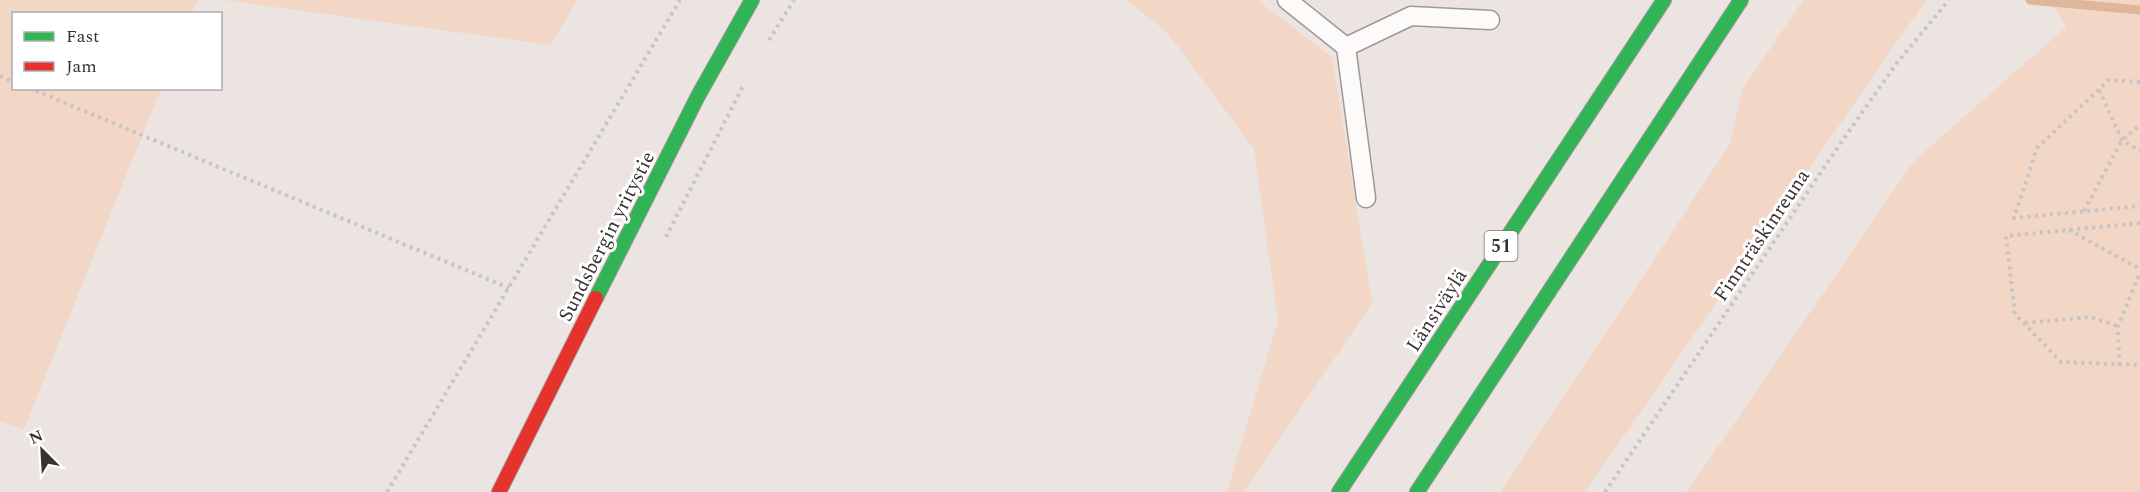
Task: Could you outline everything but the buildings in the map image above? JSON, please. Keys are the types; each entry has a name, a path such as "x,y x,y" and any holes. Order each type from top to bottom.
{"main road":[{"name":"Sundsbergin yritystie","path":"499,492 698,96 752,0"},
{"name":"Länsiväylä","path":"1339,492 1664,0"},
{"path":"1417,492 1741,0"}],"lane":[{"path":"1287,0 1346,47 1366,198"},
{"path":"1346,47 1411,16 1490,20"}],"path":[{"path":"387,492 680,0"},
{"name":"Finnträskinreuna","path":"1605,492 1896,64 1949,0"},
{"path":"2140,82 2109,80 2037,148 2014,218 2140,206"},
{"path":"34,90 509,288"},
{"path":"2099,90 2122,140 2140,151"},
{"path":"2083,212 2122,140 2140,125"},
{"path":"2140,223 2006,237 2015,314 2061,362 2140,365"},
{"path":"2068,230 2140,271 2118,326 2119,365"},
{"path":"2024,323 2090,317 2118,326"}],"shaded area":[{"path":"0,0 197,0 192,12 12,12 12,90 161,90 24,429 0,422"},
{"path":"223,0 577,0 551,45"},
{"path":"1126,0 1257,0 1332,57 1372,303 1244,492 1227,492 1278,320 1254,149 1167,32"},
{"path":"1803,0 1926,0 1585,492 1501,492 1730,144 1742,90"},
{"path":"2049,0 2140,0 2140,492 1687,492 1914,161 2066,27"}],"waterway":[{"path":"2030,0 2140,10"}],"traffic: fast":[{"path":"596,298 698,96 752,0"},
{"path":"1339,492 1664,0"},
{"path":"1417,492 1741,0"}],"traffic: jam":[{"path":"499,492 596,298"}]}
